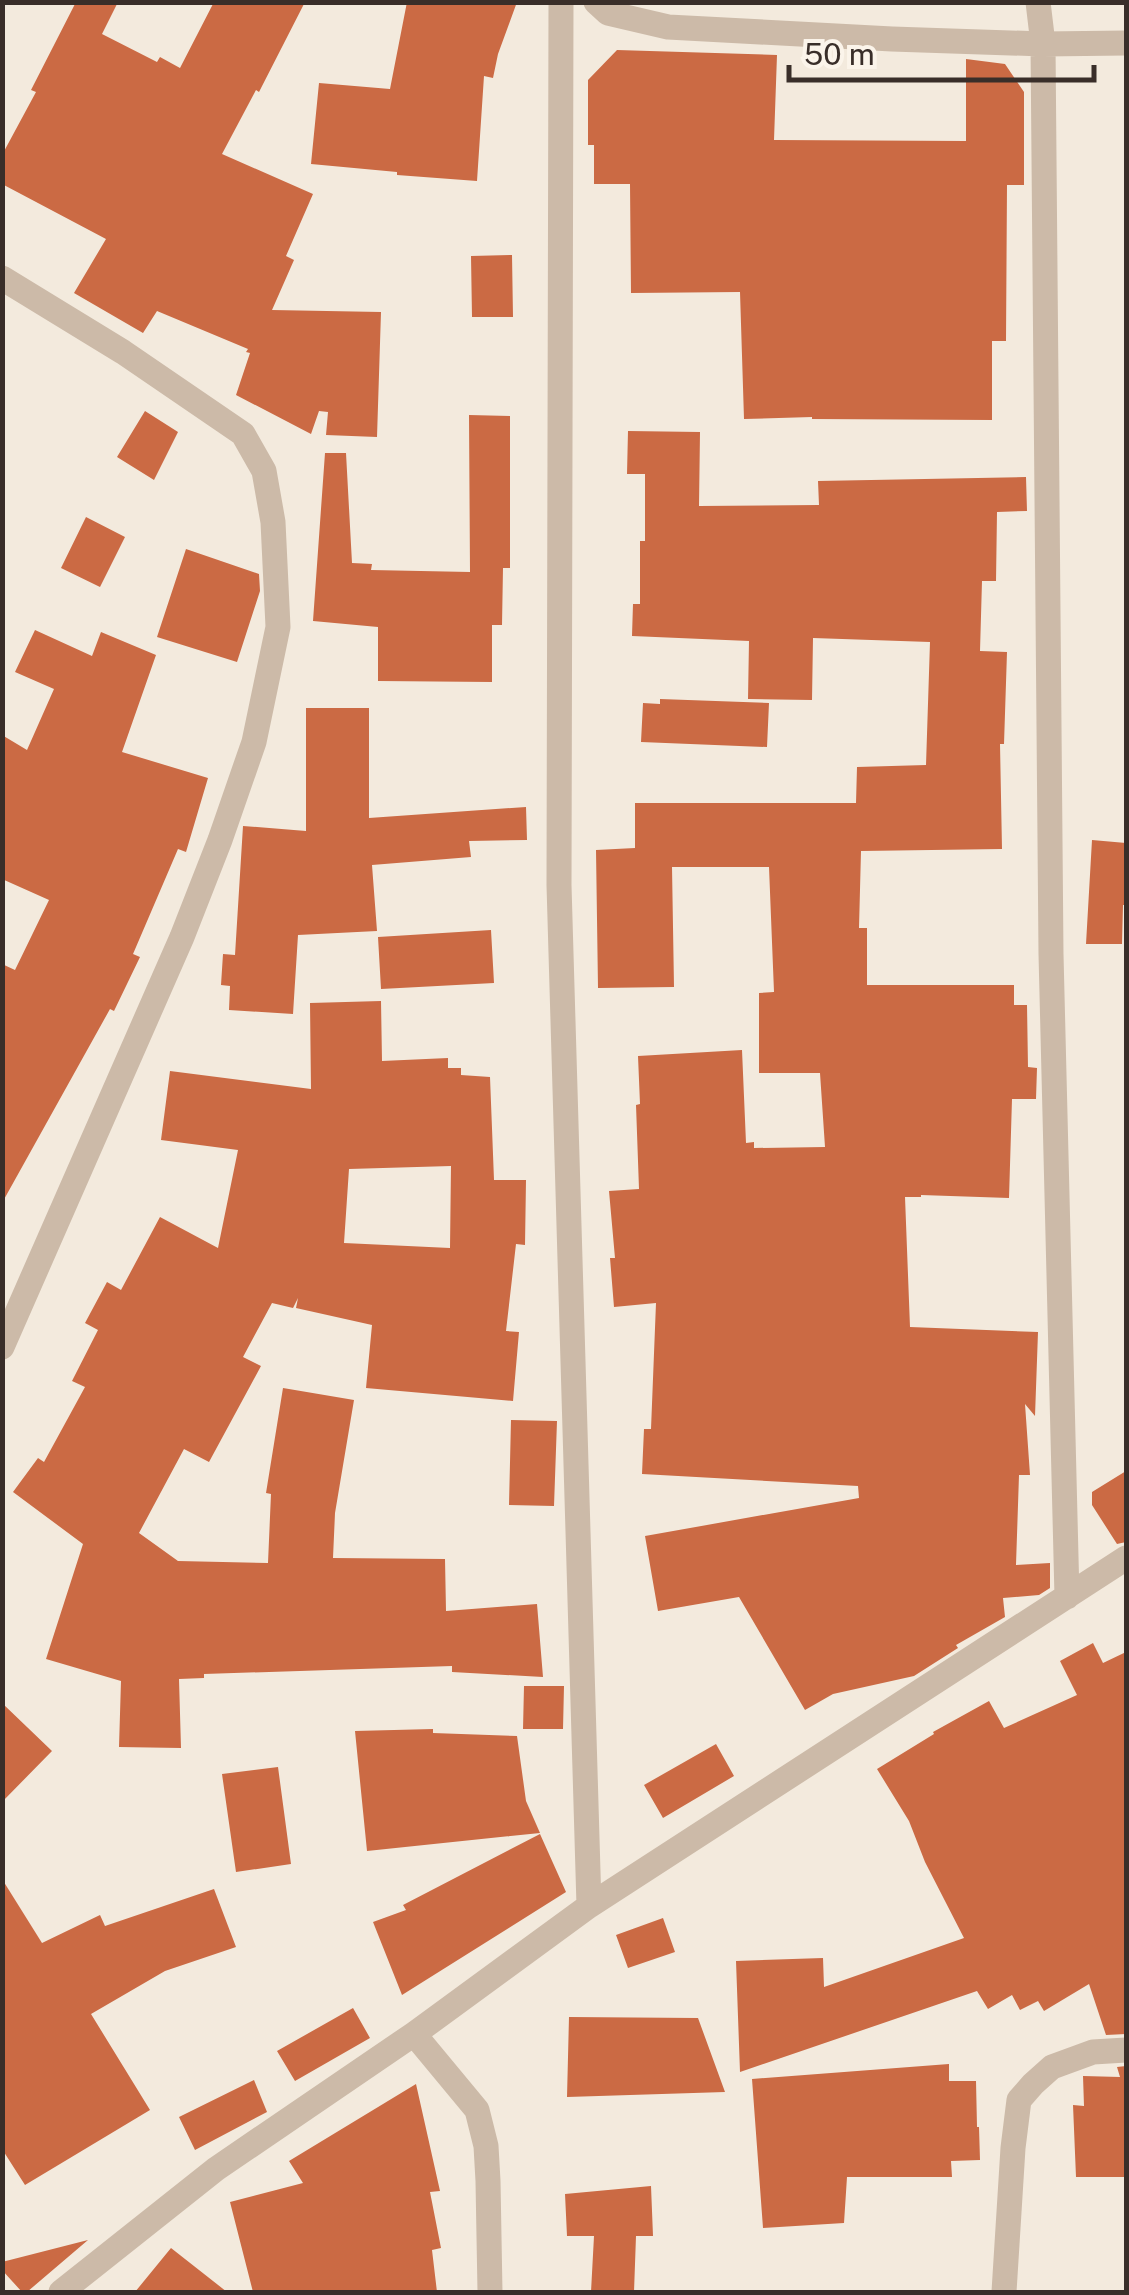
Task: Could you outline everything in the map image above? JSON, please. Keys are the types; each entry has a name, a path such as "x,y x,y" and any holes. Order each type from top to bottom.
{"street":[{"path":"561,2 559,885 589,1906"},
{"path":"596,2 608,12 668,27 853,38 1126,43"},
{"path":"1038,2 1043,44 1051,954 1067,1597"},
{"path":"2,278 123,352 243,434 264,471 273,522 278,627 254,742 195,904 2,1347"},
{"path":"61,2292 216,2169 414,2034 589,1906 1126,1558"},
{"path":"414,2034 476,2110 486,2146 490,2292"},
{"path":"1004,2292 1019,2100 1052,2067 1073,2057 1126,2050"}],"building":[{"path":"76,2 118,2 102,34 157,62 160,57 180,68 214,2 305,2 222,154 313,194 286,256 294,260 272,310 381,312 377,437 326,435 328,412 319,411 311,434 236,395 248,349 157,311 143,333 74,293 106,239 2,184 2,155 36,92 31,90"},
{"path":"407,2 517,2 493,78 484,76 477,181 311,164 319,83 390,89"},
{"path":"617,50 777,55 774,140 966,141 966,59 1005,64 1024,92 1024,185 1007,185 1006,341 992,341 992,420 744,419 740,292 631,293 630,184 594,184 594,145 588,145 588,80"},
{"path":"512,255 513,317 472,317 471,256"},
{"path":"145,411 178,432 154,480 117,457"},
{"path":"469,415 510,416 510,568 503,568 502,625 492,625 492,682 378,681 378,627 313,621 325,453 346,453 352,563 372,564 371,570 470,572"},
{"path":"628,431 700,432 699,506 819,505 818,481 1026,477 1027,511 997,512 996,581 982,581 980,651 1007,652 1004,744 1000,744 1002,849 861,851 859,928 867,928 867,985 1014,985 1014,1005 1027,1005 1028,1067 1037,1068 1036,1099 1012,1099 1009,1198 905,1197 910,1327 1038,1332 1035,1416 1025,1404 1030,1475 1019,1475 1016,1565 1050,1563 1050,1588 1039,1595 1003,1598 1005,1617 956,1645 958,1648 914,1676 833,1694 805,1710 739,1597 658,1611 645,1536 859,1498 858,1486 642,1474 644,1429 651,1429 656,1303 614,1307 610,1258 615,1258 609,1191 639,1189 638,1056 742,1050 746,1143 754,1142 754,1148 825,1147 820,1073 759,1073 759,993 774,992 769,867 672,867 674,987 598,988 596,850 635,848 635,803 856,803 857,767 926,765 930,642 813,638 812,700 748,699 749,641 632,636 633,604 640,604 645,474 627,474"},
{"path":"86,517 125,537 100,587 61,568"},
{"path":"186,549 259,574 260,591 237,662 157,637"},
{"path":"35,630 92,656 101,632 156,655 122,752 208,778 186,852 178,849 133,954 140,957 114,1011 110,1009 2,1203 2,964 15,970 49,900 2,879 2,735 27,750 54,689 15,672"},
{"path":"660,699 769,703 767,747 641,742 643,703 660,704"},
{"path":"306,708 369,708 369,818 526,807 527,840 469,841 471,857 372,865 377,931 298,935 293,1014 229,1010 230,986 221,985 223,954 235,955 243,826 306,831"},
{"path":"1092,840 1126,843 1122,944 1086,944"},
{"path":"491,930 494,983 381,989 378,937"},
{"path":"381,1001 382,1061 448,1058 448,1068 461,1068 461,1075 490,1077 494,1180 526,1180 525,1245 516,1244 506,1331 519,1332 513,1401 366,1388 372,1325 296,1308 298,1298 293,1308 272,1303 243,1357 261,1366 209,1462 184,1449 139,1533 178,1561 268,1563 271,1494 266,1493 283,1388 354,1400 335,1513 333,1558 445,1559 446,1611 537,1604 543,1677 452,1672 452,1666 204,1674 204,1678 179,1679 181,1748 119,1747 121,1681 46,1659 83,1544 13,1492 38,1458 44,1462 85,1387 72,1381 98,1330 85,1323 107,1282 121,1290 160,1217 218,1248 238,1150 161,1140 170,1071 311,1089 310,1003","holes":["451,1166 450,1248 344,1243 349,1169"]},
{"path":"511,1420 557,1421 554,1506 509,1505"},
{"path":"1126,1471 1126,1542 1117,1544 1092,1505 1092,1492"},
{"path":"1093,1643 1103,1663 1126,1652 1126,2034 1106,2035 1089,1984 1044,2011 1038,2001 1020,2010 1012,1995 988,2009 977,1991 740,2072 736,1961 823,1958 824,1987 964,1938 909,1821 877,1769 989,1701 1004,1728 1077,1695 1060,1661"},
{"path":"524,1686 564,1686 563,1729 523,1729"},
{"path":"2,1703 52,1751 2,1802"},
{"path":"433,1729 433,1733 517,1736 526,1801 540,1833 367,1851 355,1731"},
{"path":"716,1744 734,1776 663,1818 644,1785"},
{"path":"278,1767 291,1864 236,1872 222,1774"},
{"path":"540,1834 566,1892 402,1995 373,1922 406,1910 403,1905"},
{"path":"2,1879 42,1943 100,1915 105,1926 214,1889 236,1947 165,1971 91,2014 150,2110 25,2185 2,2149"},
{"path":"663,1918 675,1952 628,1968 616,1935"},
{"path":"353,2008 370,2038 295,2081 277,2051"},
{"path":"569,2017 698,2018 725,2092 567,2097"},
{"path":"949,2064 949,2081 976,2081 980,2160 951,2161 952,2177 847,2177 844,2223 763,2228 752,2079"},
{"path":"1126,2066 1126,2177 1076,2177 1073,2105 1084,2106 1083,2076 1120,2077 1117,2067"},
{"path":"254,2080 267,2112 195,2150 179,2117"},
{"path":"416,2084 440,2191 430,2192 441,2248 432,2250 437,2292 253,2292 230,2202 303,2183 289,2161"},
{"path":"651,2186 653,2236 636,2236 634,2292 591,2292 594,2236 567,2236 565,2194"},
{"path":"88,2240 27,2292 22,2292 2,2270 2,2262"},
{"path":"171,2248 227,2292 135,2292"}]}
